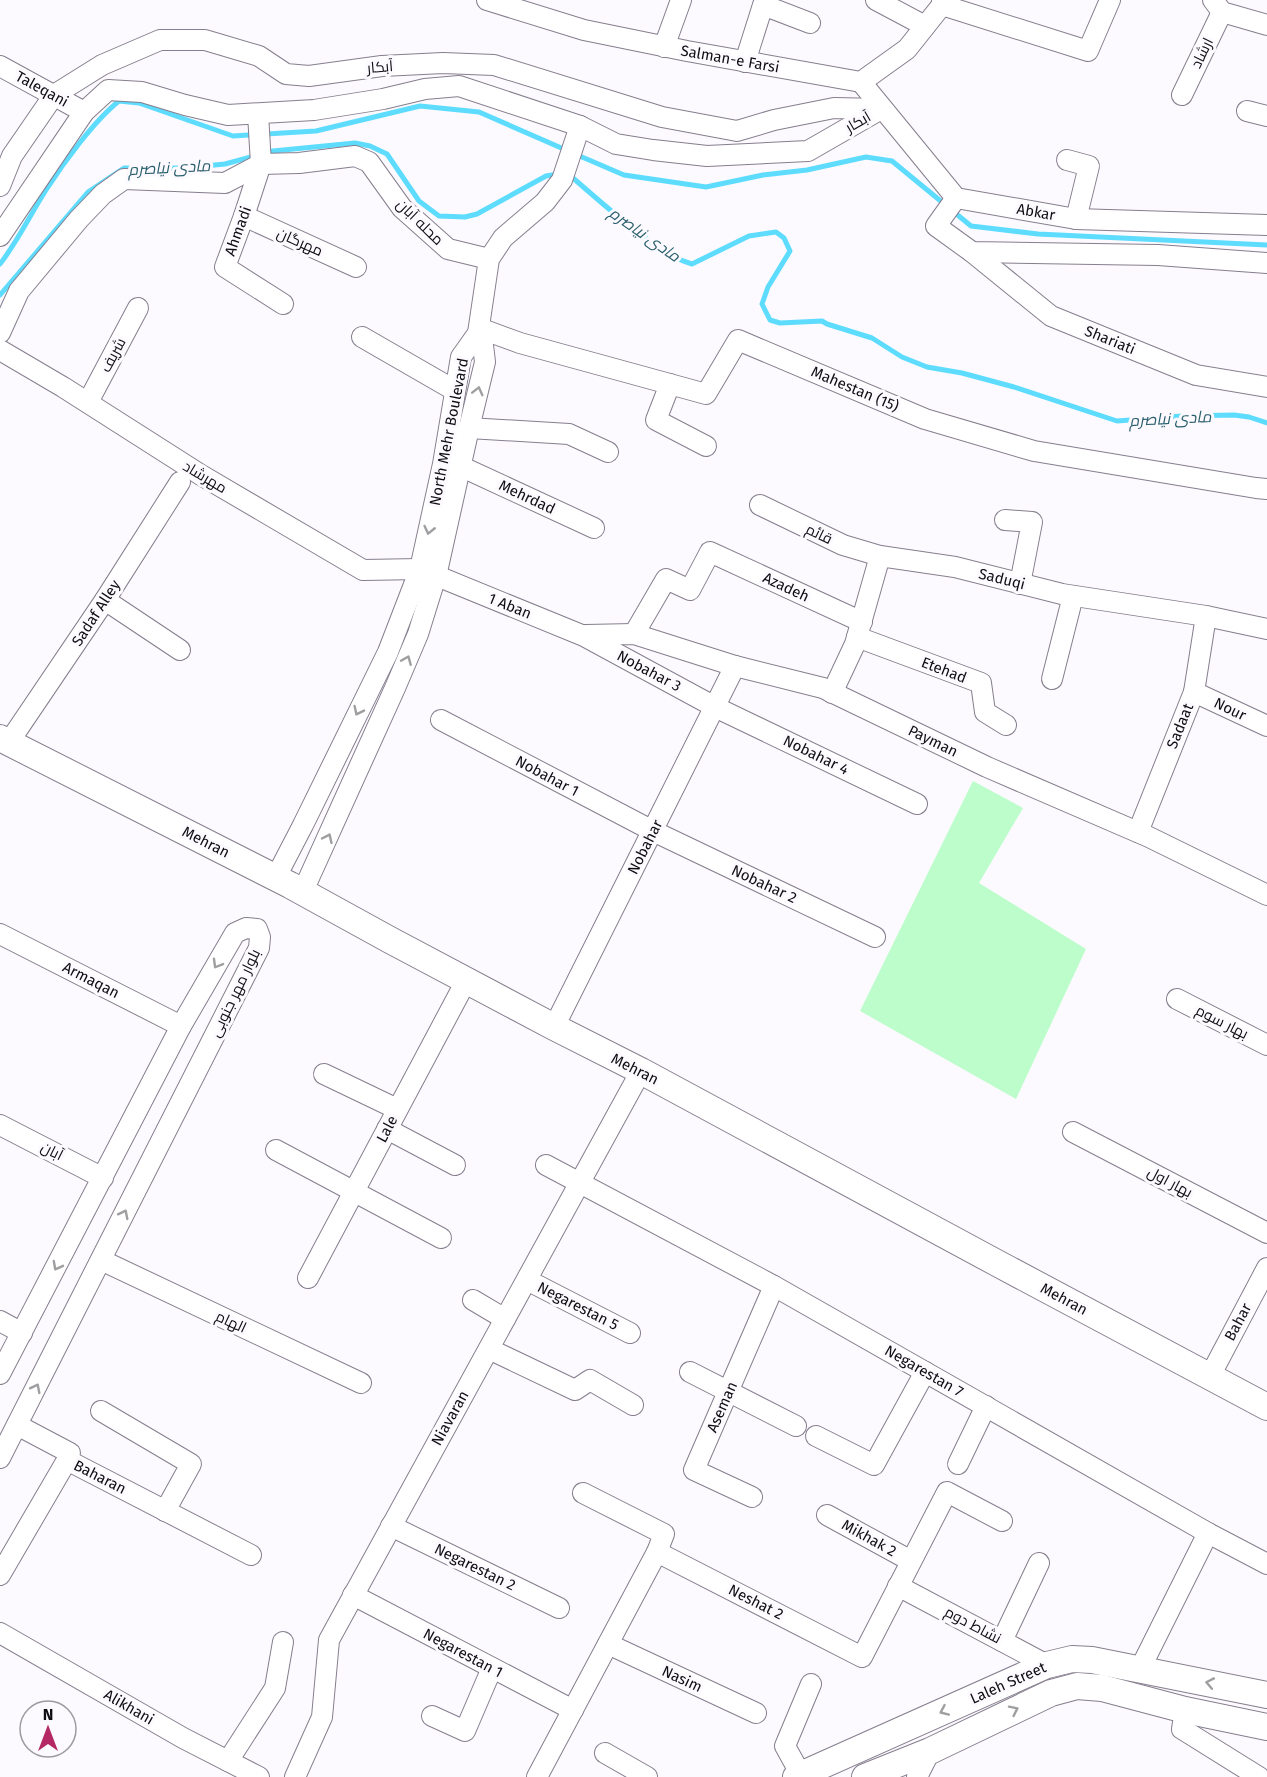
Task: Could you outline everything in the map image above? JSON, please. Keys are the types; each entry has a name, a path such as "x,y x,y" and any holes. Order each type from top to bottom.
{"main road":[{"name":"Mehran","path":"4,740 303,891 466,981 641,1071 1267,1407"},
{"name":"Laleh Street","path":"798,1776 1047,1665 1072,1659 1092,1660 1267,1695"},
{"name":"Laleh Street","path":"865,1777 930,1751 1051,1693 1077,1686 1102,1688 1185,1710 1267,1727"}],"street":[{"path":"664,47 681,0"},
{"path":"876,0 925,26"},
{"path":"1110,0 1088,51 942,2 907,49 861,82 956,198 936,226 972,252 1158,255 1267,263"},
{"name":"Salman-e Farsi","path":"497,2 584,30 664,47 861,82"},
{"path":"745,62 764,5 810,23"},
{"path":"1217,6 1267,25"},
{"name":"ارشاد","path":"1182,95 1217,6"},
{"name":"آبکار","path":"0,186 12,156 54,95 102,65 160,40 205,40 259,56 286,74 309,76 382,66 443,63 494,65 662,117 737,131 774,120 834,108 881,109"},
{"name":"Taleqani","path":"0,66 84,112"},
{"name":"آبکار","path":"0,236 84,112 108,90 142,92 228,115 314,110 383,99 425,89 459,86 580,126 616,144 707,156 808,151 881,109"},
{"path":"1247,111 1267,116"},
{"path":"0,333 19,291 79,219 103,194 124,179 225,183 261,164 258,114"},
{"path":"479,331 489,259 503,238 545,202 562,180 580,126"},
{"name":"محله آبان","path":"261,164 299,163 355,156 369,162 402,208 448,249 489,259"},
{"path":"1067,160 1089,166 1076,219"},
{"name":"Ahmadi","path":"261,164 225,267 283,304"},
{"name":"Abkar","path":"956,198 1076,219 1267,225"},
{"name":"مهرگان","path":"244,216 356,267"},
{"name":"Shariati","path":"972,252 1051,316 1196,375 1267,387"},
{"name":"شریف","path":"88,402 138,309"},
{"name":"Mahestan (15)","path":"479,331 706,394 738,340 925,419 1034,451 1267,489"},
{"name":"North Mehr Boulevard","path":"303,891 418,634 454,390 461,357 479,331"},
{"name":"North Mehr Boulevard","path":"276,877 428,572 460,466 485,362 479,331"},
{"path":"362,337 454,390"},
{"name":"مهرشاد","path":"0,350 88,402 201,475 363,570 428,572"},
{"path":"670,384 656,420 706,446"},
{"path":"469,428 569,434 608,452"},
{"name":"Mehrdad","path":"460,466 594,528"},
{"name":"Sadaf Alley","path":"4,740 105,600 180,482"},
{"name":"قائم","path":"760,505 843,545 880,556"},
{"path":"1005,520 1032,522 1020,584"},
{"name":"Azadeh","path":"634,634 666,579 690,590 710,552 860,629"},
{"path":"832,693 855,645 880,556"},
{"name":"Saduqi","path":"880,556 955,567 1073,596 1206,616 1267,629"},
{"name":"1 Aban","path":"428,572 584,636"},
{"path":"1052,679 1073,596"},
{"path":"105,600 180,650"},
{"name":"Sadaat","path":"1138,832 1194,692 1206,616"},
{"name":"Etehad","path":"860,629 981,683 985,712 1006,725"},
{"name":"Payman","path":"584,636 634,634 735,666 823,688 987,767 1138,832 1267,895"},
{"name":"Nobahar 3","path":"584,636 715,707"},
{"name":"Nobahar","path":"554,1027 735,666"},
{"name":"Nour","path":"1194,692 1267,726"},
{"name":"Nobahar 4","path":"715,707 917,804"},
{"name":"Nobahar 1","path":"441,720 653,831"},
{"name":"Nobahar 2","path":"653,831 875,936"},
{"name":"بلوار مهر جنوبی","path":"0,1374 181,1026 235,933 246,928 256,929 260,937 260,948 0,1458"},
{"name":"Armaqan","path":"0,934 181,1026"},
{"name":"Lale","path":"308,1278 466,981"},
{"name":"بهار سوم","path":"1177,999 1267,1046"},
{"name":"Niavaran","path":"295,1777 322,1717 329,1640 641,1071"},
{"path":"324,1074 397,1109"},
{"path":"132,1122 162,1139"},
{"name":"آبان","path":"0,1125 103,1178"},
{"path":"387,1129 456,1164"},
{"name":"بهار اول","path":"1073,1132 1267,1233"},
{"path":"276,1150 441,1238"},
{"name":"Negarestan 7","path":"546,1164 774,1286 1208,1533 1267,1564"},
{"name":"الهام","path":"101,1260 362,1383"},
{"name":"Bahar","path":"1210,1376 1267,1268"},
{"name":"Negarestan 5","path":"526,1280 630,1333"},
{"name":"Aseman","path":"752,1497 694,1470 774,1286"},
{"path":"473,1300 505,1319"},
{"path":"0,1321 22,1333"},
{"path":"489,1349 575,1390 590,1380 633,1405"},
{"path":"690,1372 796,1426"},
{"path":"816,1436 874,1465 925,1372"},
{"path":"958,1464 986,1406"},
{"path":"101,1411 191,1464 165,1511"},
{"path":"17,1425 70,1454 67,1460"},
{"name":"Baharan","path":"0,1575 67,1460 251,1555"},
{"name":"Neshat 2","path":"657,1552 862,1657 947,1492 1002,1521"},
{"path":"537,1777 657,1552 663,1534 583,1493"},
{"name":"Mikhak 2","path":"827,1515 911,1561"},
{"name":"Negarestan 2","path":"391,1526 559,1608"},
{"path":"1140,1670 1208,1533"},
{"path":"1002,1641 1039,1563"},
{"name":"نشاط دوم","path":"898,1586 1047,1665"},
{"name":"Negarestan 1","path":"353,1595 573,1710"},
{"name":"Alikhani","path":"0,1633 183,1738 259,1777"},
{"path":"228,1761 275,1688 283,1642"},
{"name":"Nasim","path":"608,1644 756,1713"},
{"path":"432,1716 465,1731 492,1668"},
{"path":"798,1776 785,1746 811,1684"},
{"path":"1185,1710 1182,1729 1259,1777"},
{"path":"917,1777 930,1751"},
{"path":"605,1753 647,1777"}],"green space":[{"path":"973,781 1023,808 979,883 1086,949 1016,1099 860,1011"}],"waterway":[{"path":"0,264 70,155 109,109 119,101 139,103 233,136 316,131 420,106 479,112 566,150"},
{"name":"مادی نیاصرم","path":"0,295 88,192 124,168 184,168 225,164 273,151 355,143 370,146 387,154 419,201 439,216 465,217 477,214 546,176 558,174"},
{"path":"575,154 624,175 706,187 763,175 807,170 866,157 892,161 971,226 1038,234 1267,245"},
{"name":"مادی نیاصرم","path":"567,176 573,178 658,247 692,264 749,236 776,232 784,238 790,251 768,287 762,304 770,320 780,323 822,321 872,338 902,357 927,367 962,373 1014,387 1117,421 1234,415 1267,423"}]}
